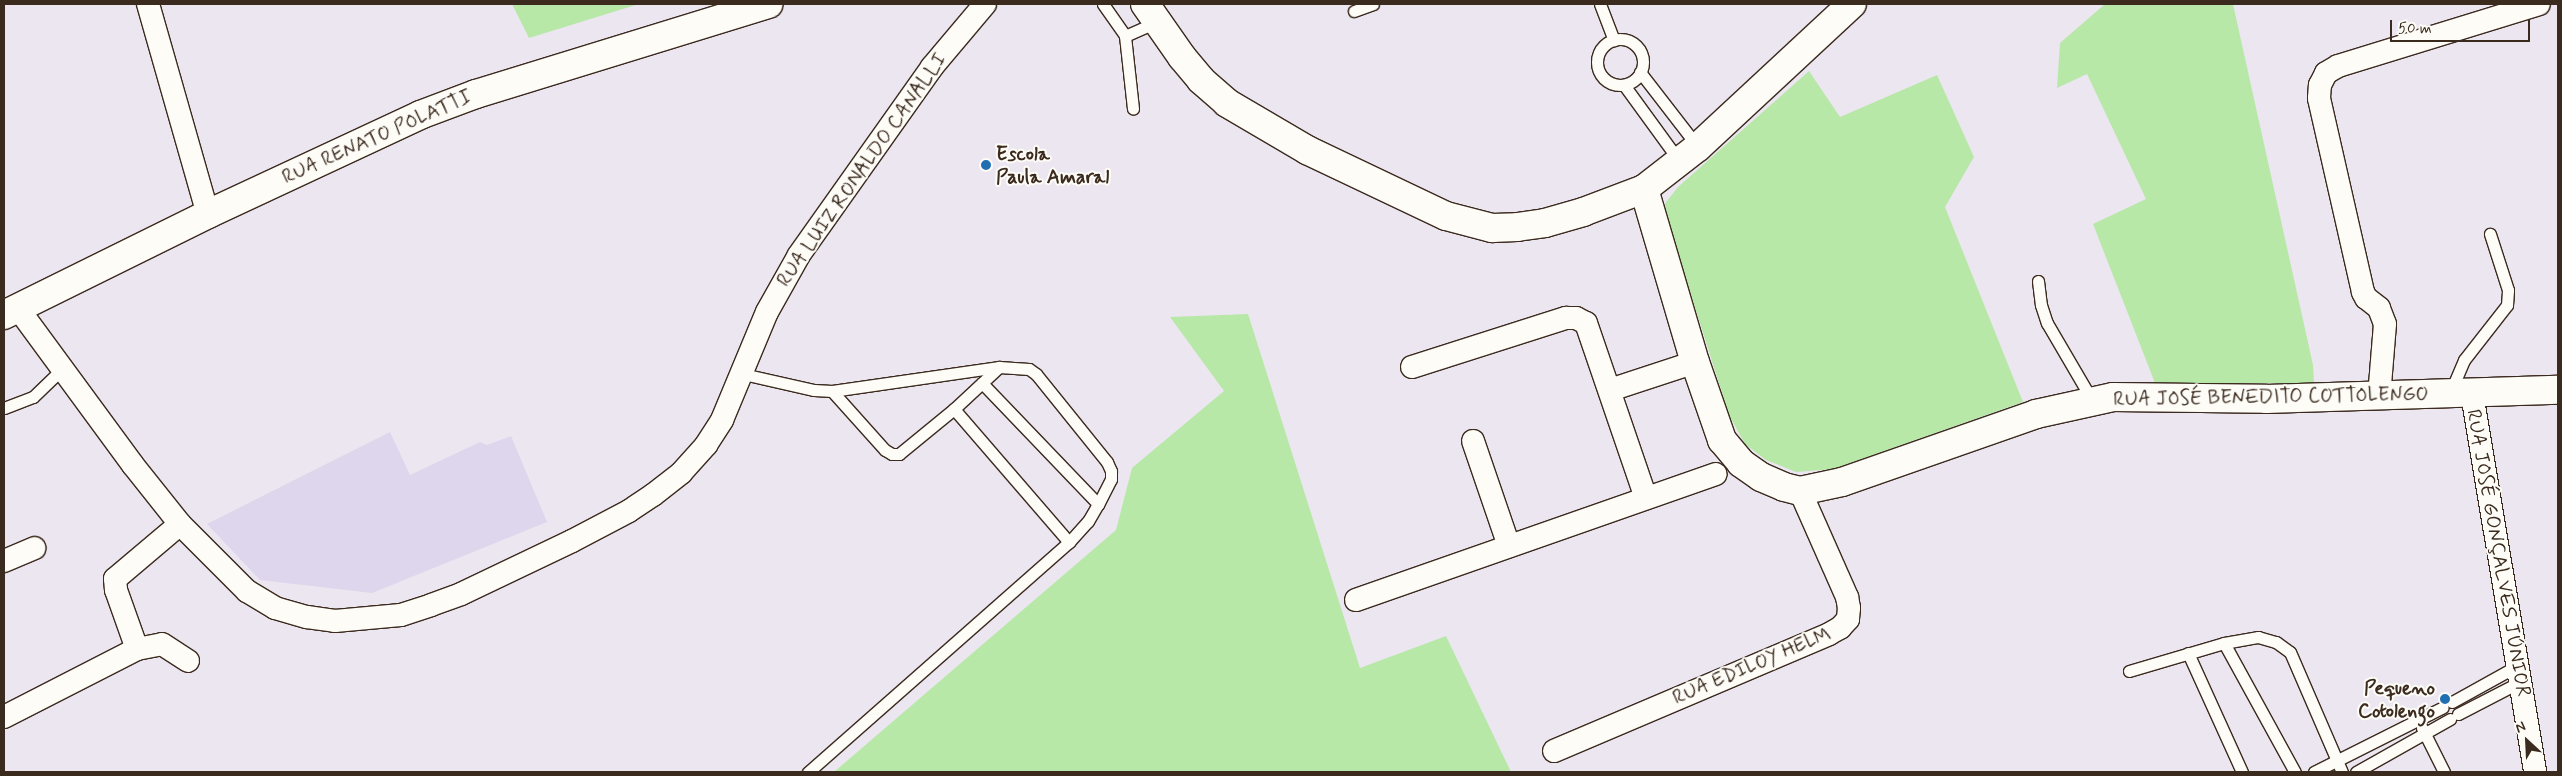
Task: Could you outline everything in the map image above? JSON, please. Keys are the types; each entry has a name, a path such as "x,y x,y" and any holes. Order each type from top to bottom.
{"main road":[{"name":"RUA RENATO POLATTI","path":"10,311 386,129 448,104 768,4"},
{"path":"1151,13 1201,80 1227,103 1307,150 1446,216 1492,228 1546,223 1583,212 1644,189 1689,154 1852,4"},
{"name":"RUA JOSÉ BENEDITO COTTOLENGO","path":"1644,189 1715,425 1730,452 1761,477 1784,487 1800,491 1842,482 2036,414 2092,400 2132,396 2266,399 2379,397 2558,390"}],"street":[{"path":"148,4 208,214"},
{"name":"RUA LUIZ RONALDO CANALLI","path":"10,311 62,370 180,524 240,586 275,608 306,617 335,621 401,615 460,594 515,569 628,511 653,495 681,472 706,445 722,420 743,374 767,312 799,255 932,67 986,4"},
{"path":"2379,397 2385,324 2379,308 2366,298 2363,292 2320,98 2320,85 2326,74 2338,66 2539,4"},
{"path":"1412,367 1566,318 1576,318 1586,323 1646,498"},
{"path":"1610,390 1695,362"},
{"name":"RUA JOSÉ GONÇALVES JÚNIOR","path":"2460,394 2519,674 2535,772"},
{"path":"1472,441 1509,546"},
{"path":"1356,600 1716,474"},
{"name":"RUA EDILOY HELM","path":"1554,751 1840,628 1848,619 1850,608 1847,597 1800,491"},
{"path":"137,648 116,590 115,579 180,524"},
{"path":"4,561 34,548"},
{"path":"4,717 137,648 162,644 188,661"}],"lane":[{"path":"1103,4 1124,36 1133,109"},
{"path":"1354,11 1373,4"},
{"path":"1600,4 1614,40"},
{"path":"1124,36 1151,13"},
{"path":"1623,39 1638,47 1642,55 1640,72 1634,80 1624,84 1607,81 1597,67 1600,50 1606,43 1623,39"},
{"path":"1640,72 1689,154"},
{"path":"1624,84 1689,154"},
{"path":"2460,394 2464,360 2507,305 2508,290 2490,234"},
{"path":"2038,281 2041,305 2047,324 2092,400"},
{"path":"743,374 814,390 832,391 999,368 1017,367 1029,369 1036,374 1107,462 1111,471 1111,479 1098,504 1088,521 1070,542 808,772"},
{"path":"832,391 885,450 892,454 899,454 954,409 999,368"},
{"path":"4,408 33,397 62,370"},
{"path":"982,383 1098,504"},
{"path":"954,409 1070,542"},
{"path":"2129,671 2224,642 2258,637 2284,646 2290,652 2342,772"},
{"path":"2224,642 2295,772"},
{"path":"2188,653 2242,772"},
{"path":"2314,772 2448,704 2519,674"},
{"path":"2356,772 2426,734 2519,674"},
{"path":"2418,719 2444,772"},
{"path":"2372,742 2381,758"}],"shaded area":[{"path":"390,432 410,475 480,442 487,445 511,436 547,522 372,593 260,580 207,524"}],"green space":[{"path":"512,4 639,4 529,38"},
{"path":"2105,4 2233,4 2313,365 2314,383 2155,383 2093,224 2146,199 2087,74 2057,88 2060,43"},
{"path":"1809,71 1840,117 1937,75 1974,157 1945,207 2023,402 1833,469 1796,472 1766,460 1745,444 1729,415 1663,206 1678,187"},
{"path":"1248,314 1360,668 1446,636 1511,772 834,772 1116,530 1132,468 1224,391 1170,317"}],"place":[{"name":"Escola Paula Amaral","path":"986,165"},
{"name":"Pequeno Cotolengo","path":"2445,699"}]}
